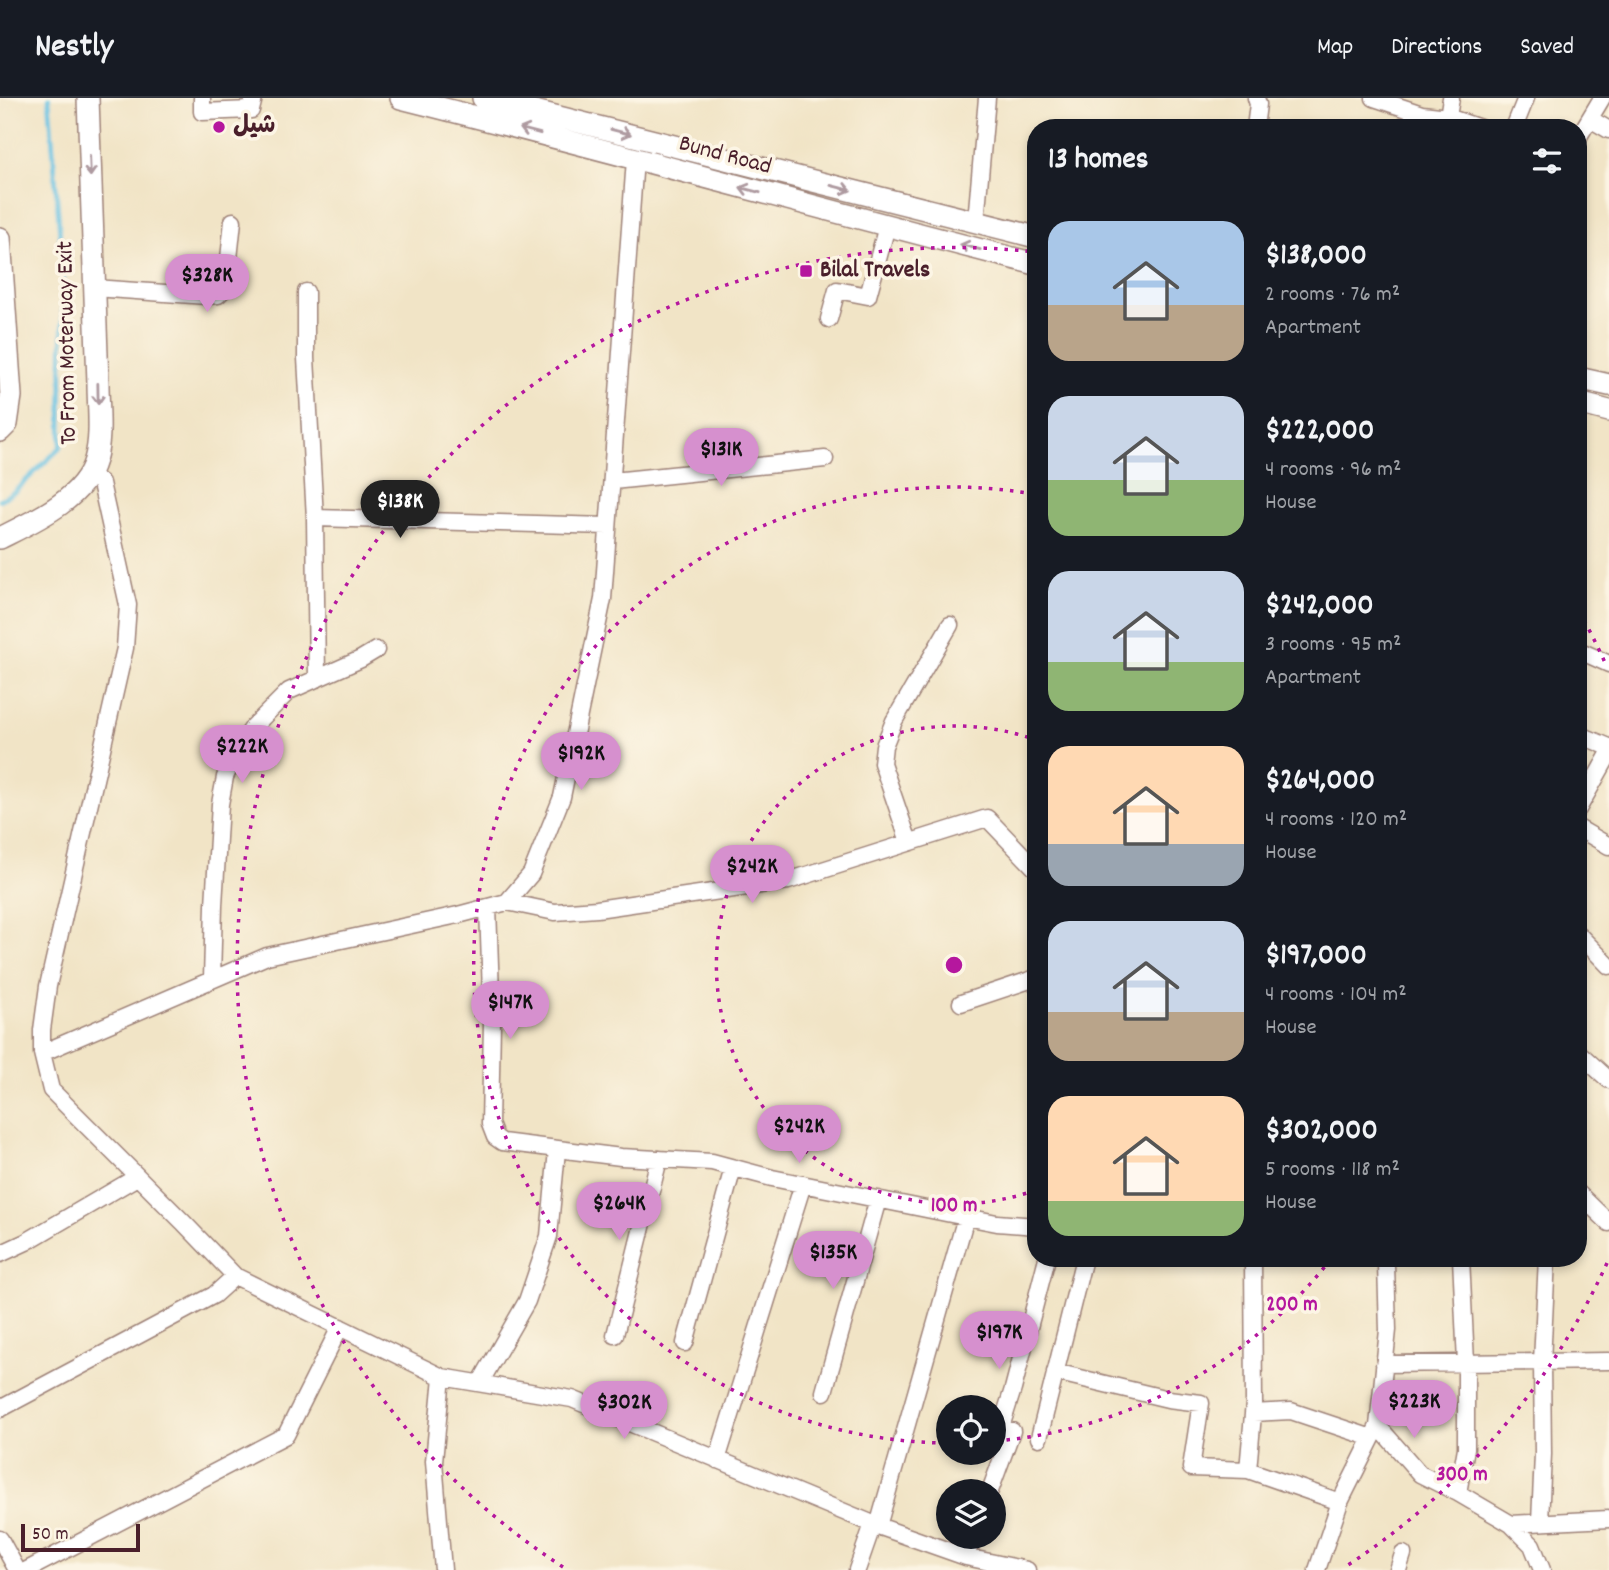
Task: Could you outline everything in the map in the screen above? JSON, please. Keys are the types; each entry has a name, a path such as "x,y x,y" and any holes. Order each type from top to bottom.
{"main road":[{"name":"To From Moterway Exit","path":"0,538 54,508 82,485 90,475 96,458 98,423 88,98"},
{"name":"Bund Road","path":"401,98 1027,262"},
{"name":"Bund Road","path":"483,98 1027,235"},
{"path":"0,239 11,396 7,424 0,431"},
{"path":"1587,380 1609,385"},
{"path":"1587,405 1609,411"}],"street":[{"path":"202,98 202,112 251,110 254,98"},
{"path":"976,221 987,98"},
{"path":"1256,98 1256,119"},
{"path":"1374,98 1422,114 1454,119"},
{"path":"1448,117 1451,98"},
{"path":"1518,119 1526,98"},
{"path":"1587,124 1602,98"},
{"path":"1590,119 1609,130"},
{"path":"507,902 531,874 562,797 603,599 635,159"},
{"path":"94,288 218,295 226,287 233,221"},
{"path":"829,319 836,290 868,296 887,226"},
{"path":"306,292 317,679"},
{"path":"612,481 825,459"},
{"path":"90,475 102,483 128,605 127,627 125,648 48,986 42,1053 51,1090 235,1276 442,1377 572,1399 876,1525 965,1557 1027,1570"},
{"path":"314,518 608,526"},
{"path":"909,842 882,763 884,746 894,721 950,625"},
{"path":"212,979 218,831 225,777 237,751 253,727 289,691 376,650"},
{"path":"1587,654 1609,664"},
{"path":"1587,738 1609,747"},
{"path":"1587,793 1609,754"},
{"path":"42,1053 267,956 507,902 555,912 597,909 788,881 987,818 1027,860"},
{"path":"1587,833 1609,846"},
{"path":"488,907 492,1024 490,1124 495,1137 502,1142 621,1157 712,1162 803,1184 966,1217 1027,1225"},
{"path":"1587,943 1609,966"},
{"path":"961,1003 1027,981"},
{"path":"1587,1060 1609,1080"},
{"path":"480,1383 527,1301 549,1237 557,1150"},
{"path":"615,1335 659,1159"},
{"path":"685,1343 733,1168"},
{"path":"0,1254 26,1242 137,1177"},
{"path":"717,1460 803,1184"},
{"path":"824,1392 878,1199"},
{"path":"1587,1202 1609,1223"},
{"path":"857,1570 876,1525 966,1217"},
{"path":"994,1479 1012,1431 1000,1427 1013,1389 1045,1267"},
{"path":"1039,1438 1082,1267"},
{"path":"1248,1470 1253,1413 1253,1267"},
{"path":"1317,1570 1340,1502 1375,1432 1388,1330 1386,1267"},
{"path":"1458,1493 1466,1448 1466,1363 1461,1267"},
{"path":"1540,1522 1546,1267"},
{"path":"0,1409 214,1295 235,1276"},
{"path":"27,1570 286,1435 340,1327"},
{"path":"1384,1364 1609,1361"},
{"path":"1055,1372 1168,1399 1201,1403 1191,1468 1248,1470 1340,1502"},
{"path":"442,1377 434,1461 443,1570"},
{"path":"1253,1413 1291,1411 1375,1432 1420,1474 1511,1524 1532,1545 1542,1570"},
{"path":"1511,1524 1609,1519"},
{"path":"0,1539 18,1570"},
{"path":"965,1557 968,1549"}],"waterway":[{"path":"0,500 15,491 61,447 63,275 49,98"}],"place":[{"name":"شیل","path":"219,127"},
{"name":"Bilal Travels","path":"806,271"}]}
